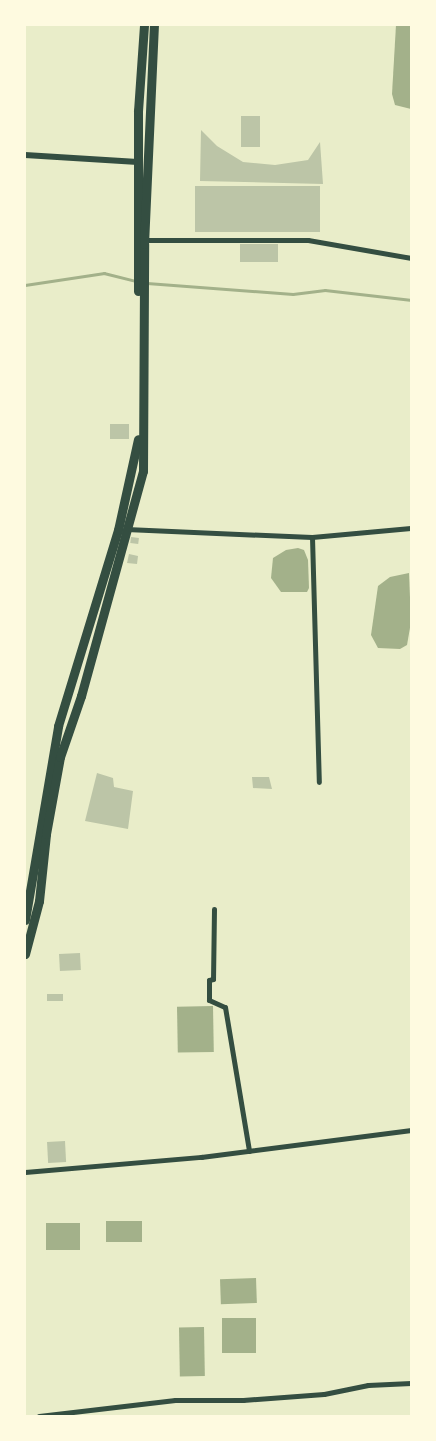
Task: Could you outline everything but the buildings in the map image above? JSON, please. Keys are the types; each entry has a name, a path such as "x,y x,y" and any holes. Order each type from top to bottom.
{"highway":[{"path":"25,954 39,900 46,834 60,757 128,529 143,471 141,240 138,162 144,25"},
{"path":"25,920 58,726 118,530 138,448 141,240 154,25"}],"street":[{"path":"25,155 138,162"},
{"path":"141,240 308,240 411,258"},
{"path":"118,530 312,537 411,528"},
{"path":"312,537 320,782"},
{"path":"214,909 213,979 209,980 209,1000 225,1006 249,1151"},
{"path":"25,1172 249,1151 411,1130"},
{"path":"39,1416 175,1400 243,1400 324,1394 368,1385 411,1383"}],"shaded area":[{"path":"396,25 411,25 411,109 395,105 392,94"},
{"path":"298,548 304,550 308,560 309,588 307,592 281,592 271,578 273,558 286,550"},
{"path":"409,573 411,622 407,645 400,649 378,648 371,635 378,586 390,577"},
{"path":"213,1006 214,1052 178,1053 177,1007"},
{"path":"106,1221 142,1221 142,1242 106,1242"},
{"path":"46,1223 80,1223 80,1250 46,1250"},
{"path":"256,1278 257,1303 221,1304 220,1279"},
{"path":"222,1318 256,1318 256,1353 222,1353"},
{"path":"179,1327 204,1327 205,1376 180,1376"}],"waterway":[{"path":"25,285 104,273 137,281"},
{"path":"147,283 293,294 325,290 411,300"}]}
